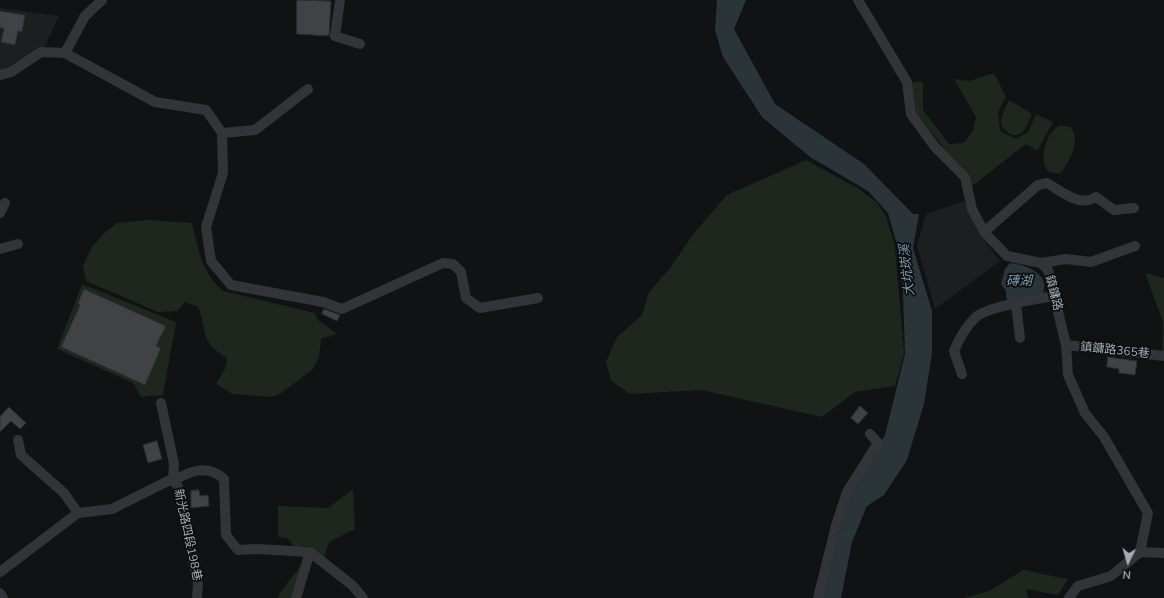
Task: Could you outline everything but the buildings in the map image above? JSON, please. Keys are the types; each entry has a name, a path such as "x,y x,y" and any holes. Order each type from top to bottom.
{"street":[{"path":"65,53 85,16 102,0"},
{"path":"340,0 335,36 360,44"},
{"name":"鎮鏞路","path":"858,0 907,82 911,114 935,147 965,177 972,209 984,232 1007,256 1041,263 1048,270 1066,346 1068,375 1086,413 1104,437 1148,514 1140,552"},
{"path":"0,74 11,72 41,52 65,53 155,102 206,110 222,133 223,173 206,227 210,261 231,285 323,302 342,310 443,263 453,264 460,272 466,298 480,308 538,298"},
{"path":"222,133 255,130 308,89"},
{"path":"984,232 1038,185 1048,183 1080,201 1092,200 1096,197 1114,210 1134,208"},
{"path":"0,213 5,203"},
{"path":"0,249 18,244"},
{"path":"1041,263 1066,259 1091,262 1135,246"},
{"path":"962,374 954,351 960,337 976,316 987,310 1054,296"},
{"path":"1016,304 1020,338"},
{"name":"鎮鏞路365巷","path":"1066,346 1164,356"},
{"path":"161,403 174,464 173,481"},
{"path":"818,598 837,522 847,492 878,443 870,434"},
{"path":"0,572 78,513 64,493 20,455 18,440"},
{"path":"173,481 189,472 216,472 224,479 226,535 238,550 256,549 310,552 352,585 363,598"},
{"name":"新光路四段198巷","path":"78,513 112,509 170,480 173,481 178,487 198,584 198,598"},
{"path":"296,598 310,552"},
{"path":"1069,598 1078,586 1111,576 1140,552 1164,552"},
{"path":"0,593 3,598"}],"shaded area":[{"path":"0,8 59,16 45,46 11,68 0,70"},
{"path":"994,73 1006,97 998,112 1000,131 1016,139 1028,132 1036,114 1053,122 1037,151 1026,144 972,186 969,173 947,152 916,113 911,82 923,82 923,110 949,144 964,143 973,130 976,117 954,79 969,81"},
{"path":"1009,100 1032,114 1028,125 1018,135 1008,133 1003,128 1001,121 1002,115"},
{"path":"1061,125 1070,127 1075,138 1075,144 1071,156 1061,173 1052,173 1047,169 1044,162 1044,154 1049,136"},
{"path":"806,160 859,189 876,202 886,216 895,247 904,354 895,386 855,392 822,417 701,390 630,394 611,381 606,362 617,337 642,315 649,292 670,268 694,233 727,195"},
{"path":"964,201 979,234 1000,261 935,309 917,246 926,214"},
{"path":"148,220 192,223 199,252 205,268 223,291 315,313 318,320 337,334 321,339 319,358 312,370 280,394 272,397 232,394 216,384 226,367 227,358 218,352 208,341 198,307 185,302 178,311 158,312 86,281 83,266 92,247 105,232 117,223"},
{"path":"1145,273 1164,278 1164,352 1162,352 1163,322"},
{"path":"82,284 176,322 163,395 141,397 133,383 57,349"},
{"path":"353,489 355,529 329,542 324,558 309,546 294,546 287,538 278,537 278,506 328,508"},
{"path":"301,565 291,598 278,598 280,593"},
{"path":"1023,570 1068,579 1058,595 1026,589 1028,598 964,598 989,591"}],"water":[{"name":"大坑崁溪","path":"717,0 746,0 734,29 775,104 864,164 913,214 919,214 913,248 932,311 932,353 924,404 907,460 884,495 867,506 852,542 841,598 822,598 850,493 885,435 905,354 902,262 888,213 868,191 810,157 762,117 723,57 715,30"},
{"name":"磚湖","path":"1010,263 1029,268 1040,275 1044,286 1043,293 1009,301 1006,298 1006,291 1001,284 1005,269"}]}
